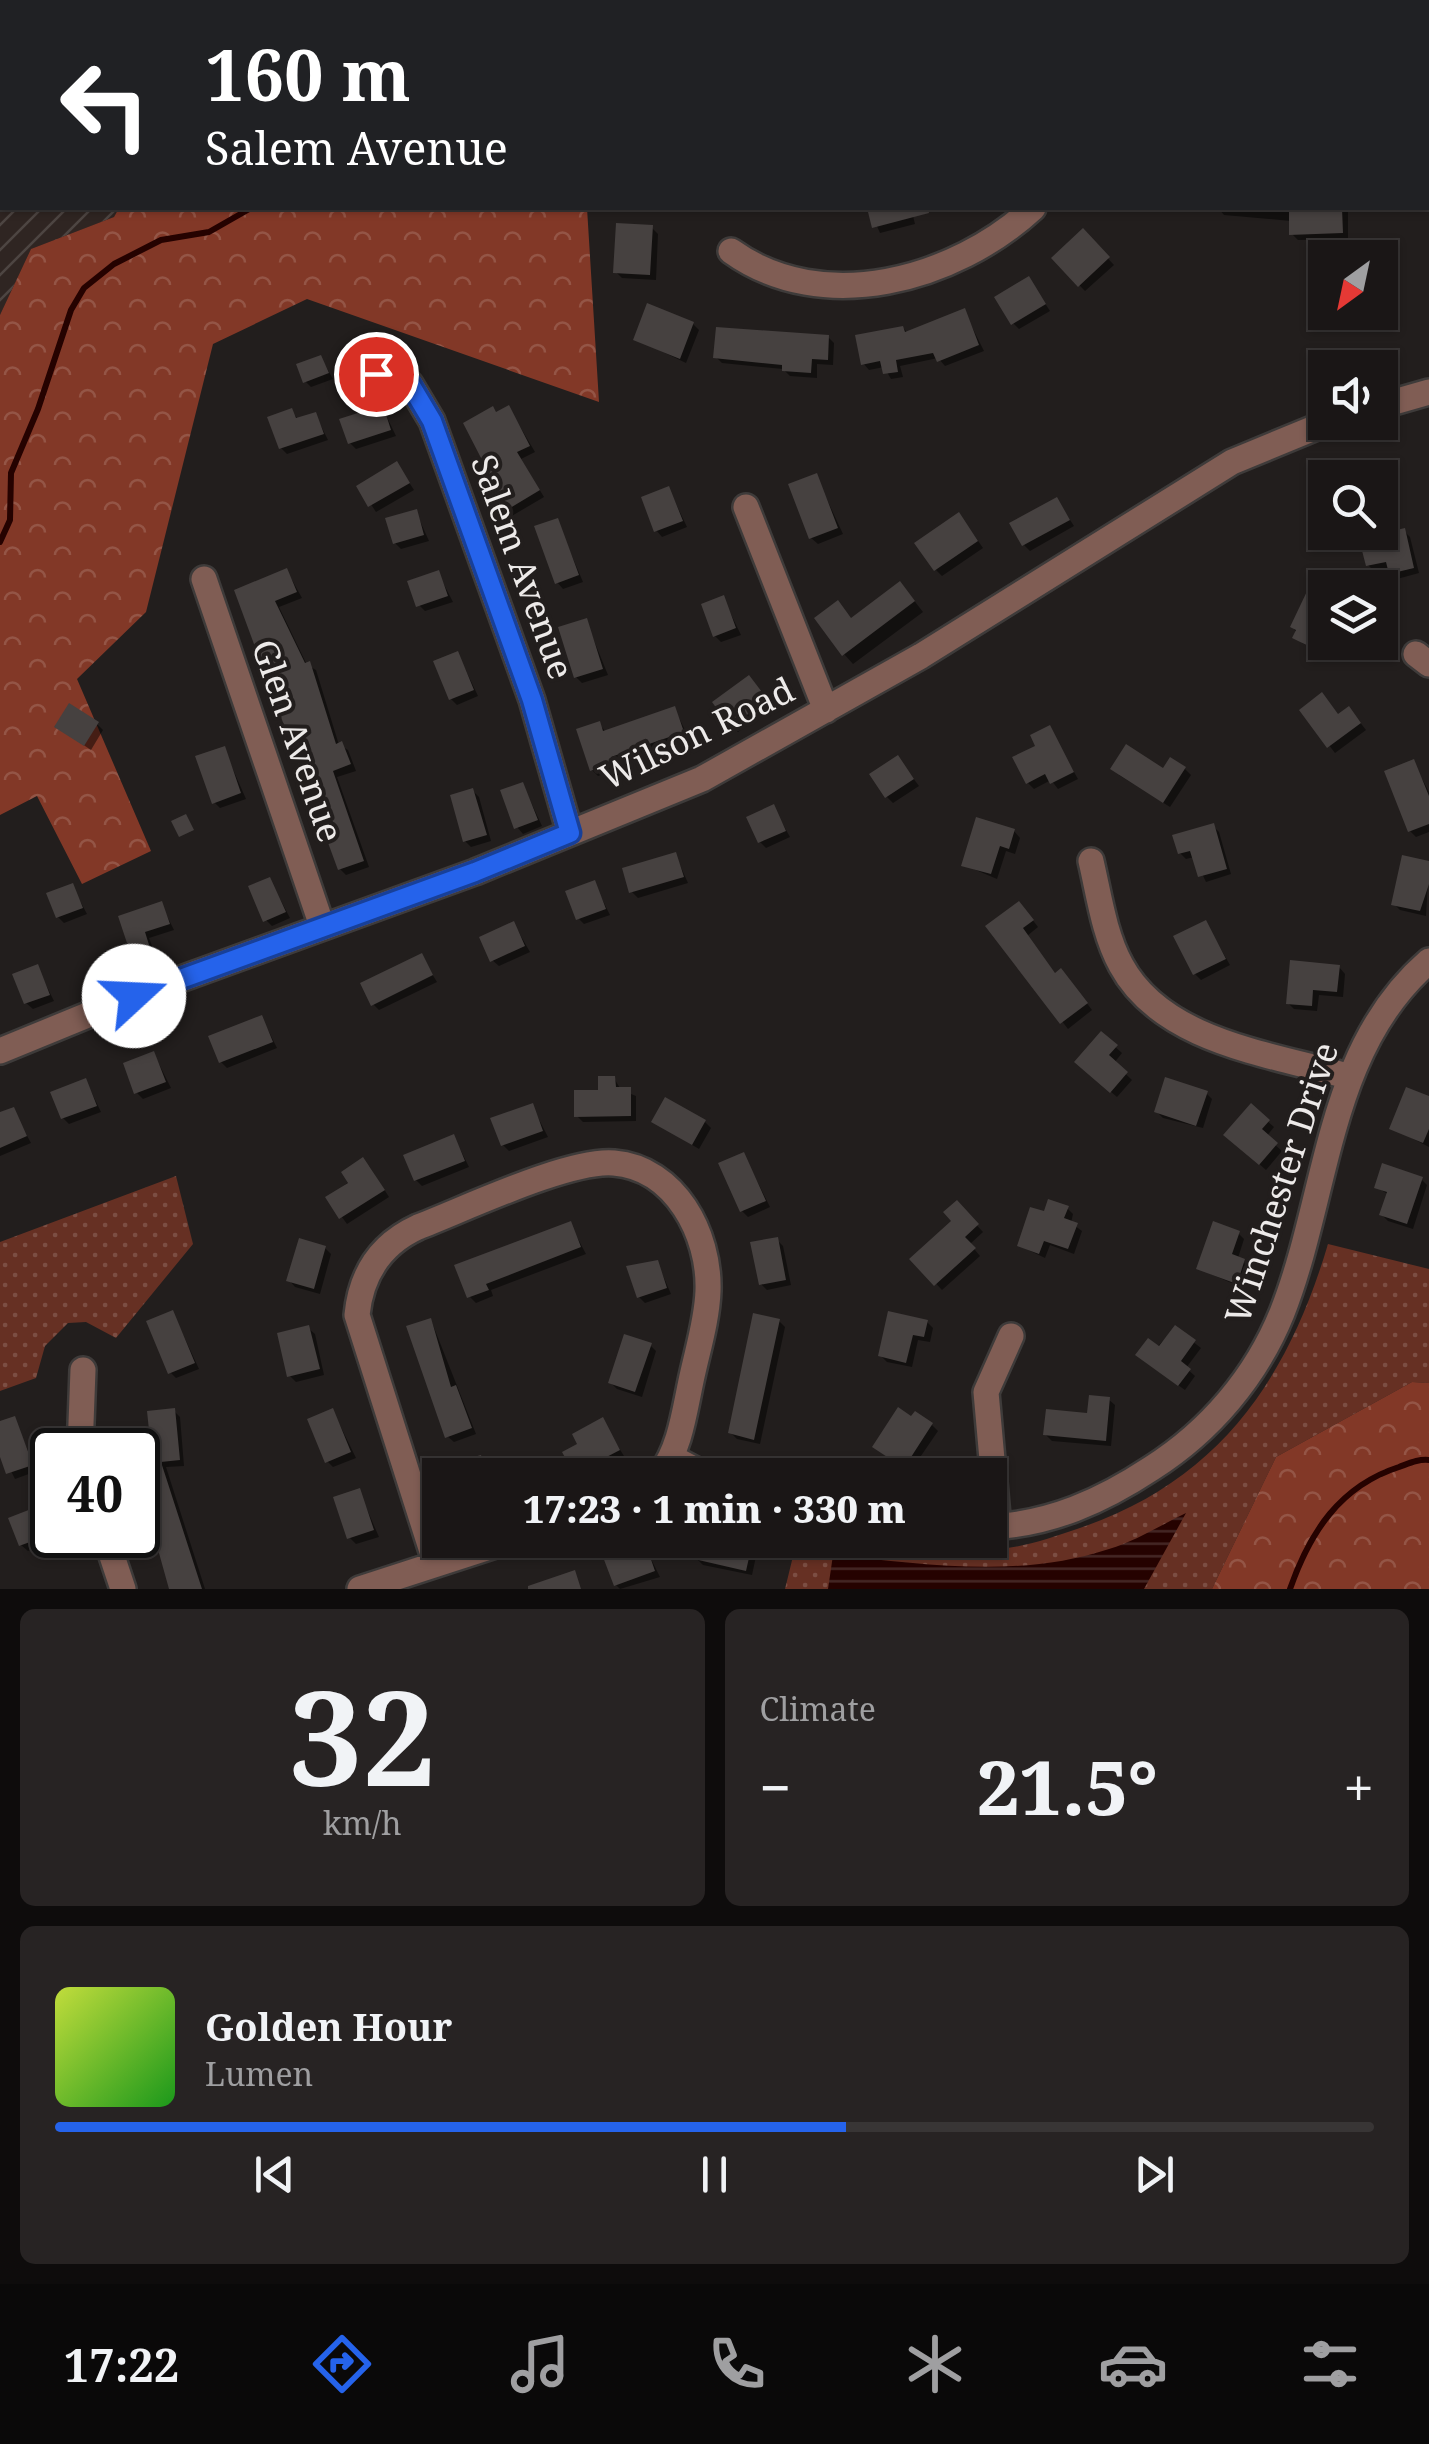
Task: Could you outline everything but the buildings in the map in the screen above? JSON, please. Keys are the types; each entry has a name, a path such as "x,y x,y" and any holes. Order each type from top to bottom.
{"street":[{"path":"731,251 772,275 853,286 939,267 979,246 1029,210"},
{"name":"Salem Avenue","path":"356,377 376,374 410,384 432,421 532,700 570,833"},
{"path":"1398,401 1429,392"},
{"name":"Wilson Road","path":"0,1050 702,779 826,710 1232,462 1308,431"},
{"path":"746,507 826,710"},
{"name":"Glen Avenue","path":"204,580 322,926"},
{"path":"1091,861 1116,954 1154,1006 1202,1033 1350,1078"},
{"name":"Winchester Drive","path":"1007,1525 1049,1518 1101,1499 1192,1440 1234,1395 1260,1358 1284,1308 1350,1078 1378,1018 1402,986 1429,961"},
{"path":"422,1520 357,1315 370,1268 388,1245 411,1230 596,1162 639,1167 663,1182 682,1203 696,1229 707,1267 708,1292 668,1458"},
{"path":"990,1458 986,1392 1010,1336"},
{"path":"81,1428 83,1370"},
{"path":"113,1558 123,1589"},
{"path":"434,1558 436,1564"},
{"path":"360,1589 455,1558"}],"shaded area":[{"path":"0,210 118,210 114,217 31,249 0,315"},
{"path":"176,1176 193,1244 116,1338 86,1322 68,1323 45,1346 36,1378 0,1391 0,1242"},
{"path":"1328,1244 1429,1269 1429,1383 1412,1382 1276,1457 1212,1589 785,1589 793,1558 1007,1558 1007,1548 1044,1540 1126,1509 1170,1484 1207,1455 1240,1421 1291,1340"},
{"path":"1186,1513 1144,1589 828,1589 833,1558 972,1567 1041,1564 1119,1546"}],"green space":[{"path":"118,210 587,210 599,402 307,299 213,344 146,612 77,679 151,851 82,884 37,796 0,815 0,315 31,249 114,217"},
{"path":"1412,1382 1429,1383 1429,1589 1212,1589 1276,1457"}],"waterway":[{"path":"0,542 10,520 11,473 38,409 71,310 84,288 114,264 161,240 209,232 248,210"},
{"path":"1290,1589 1318,1530 1344,1499 1378,1475 1429,1460"}],"route":[{"path":"134,996 475,872 570,833 532,700 432,421 410,384 376,374"}]}
